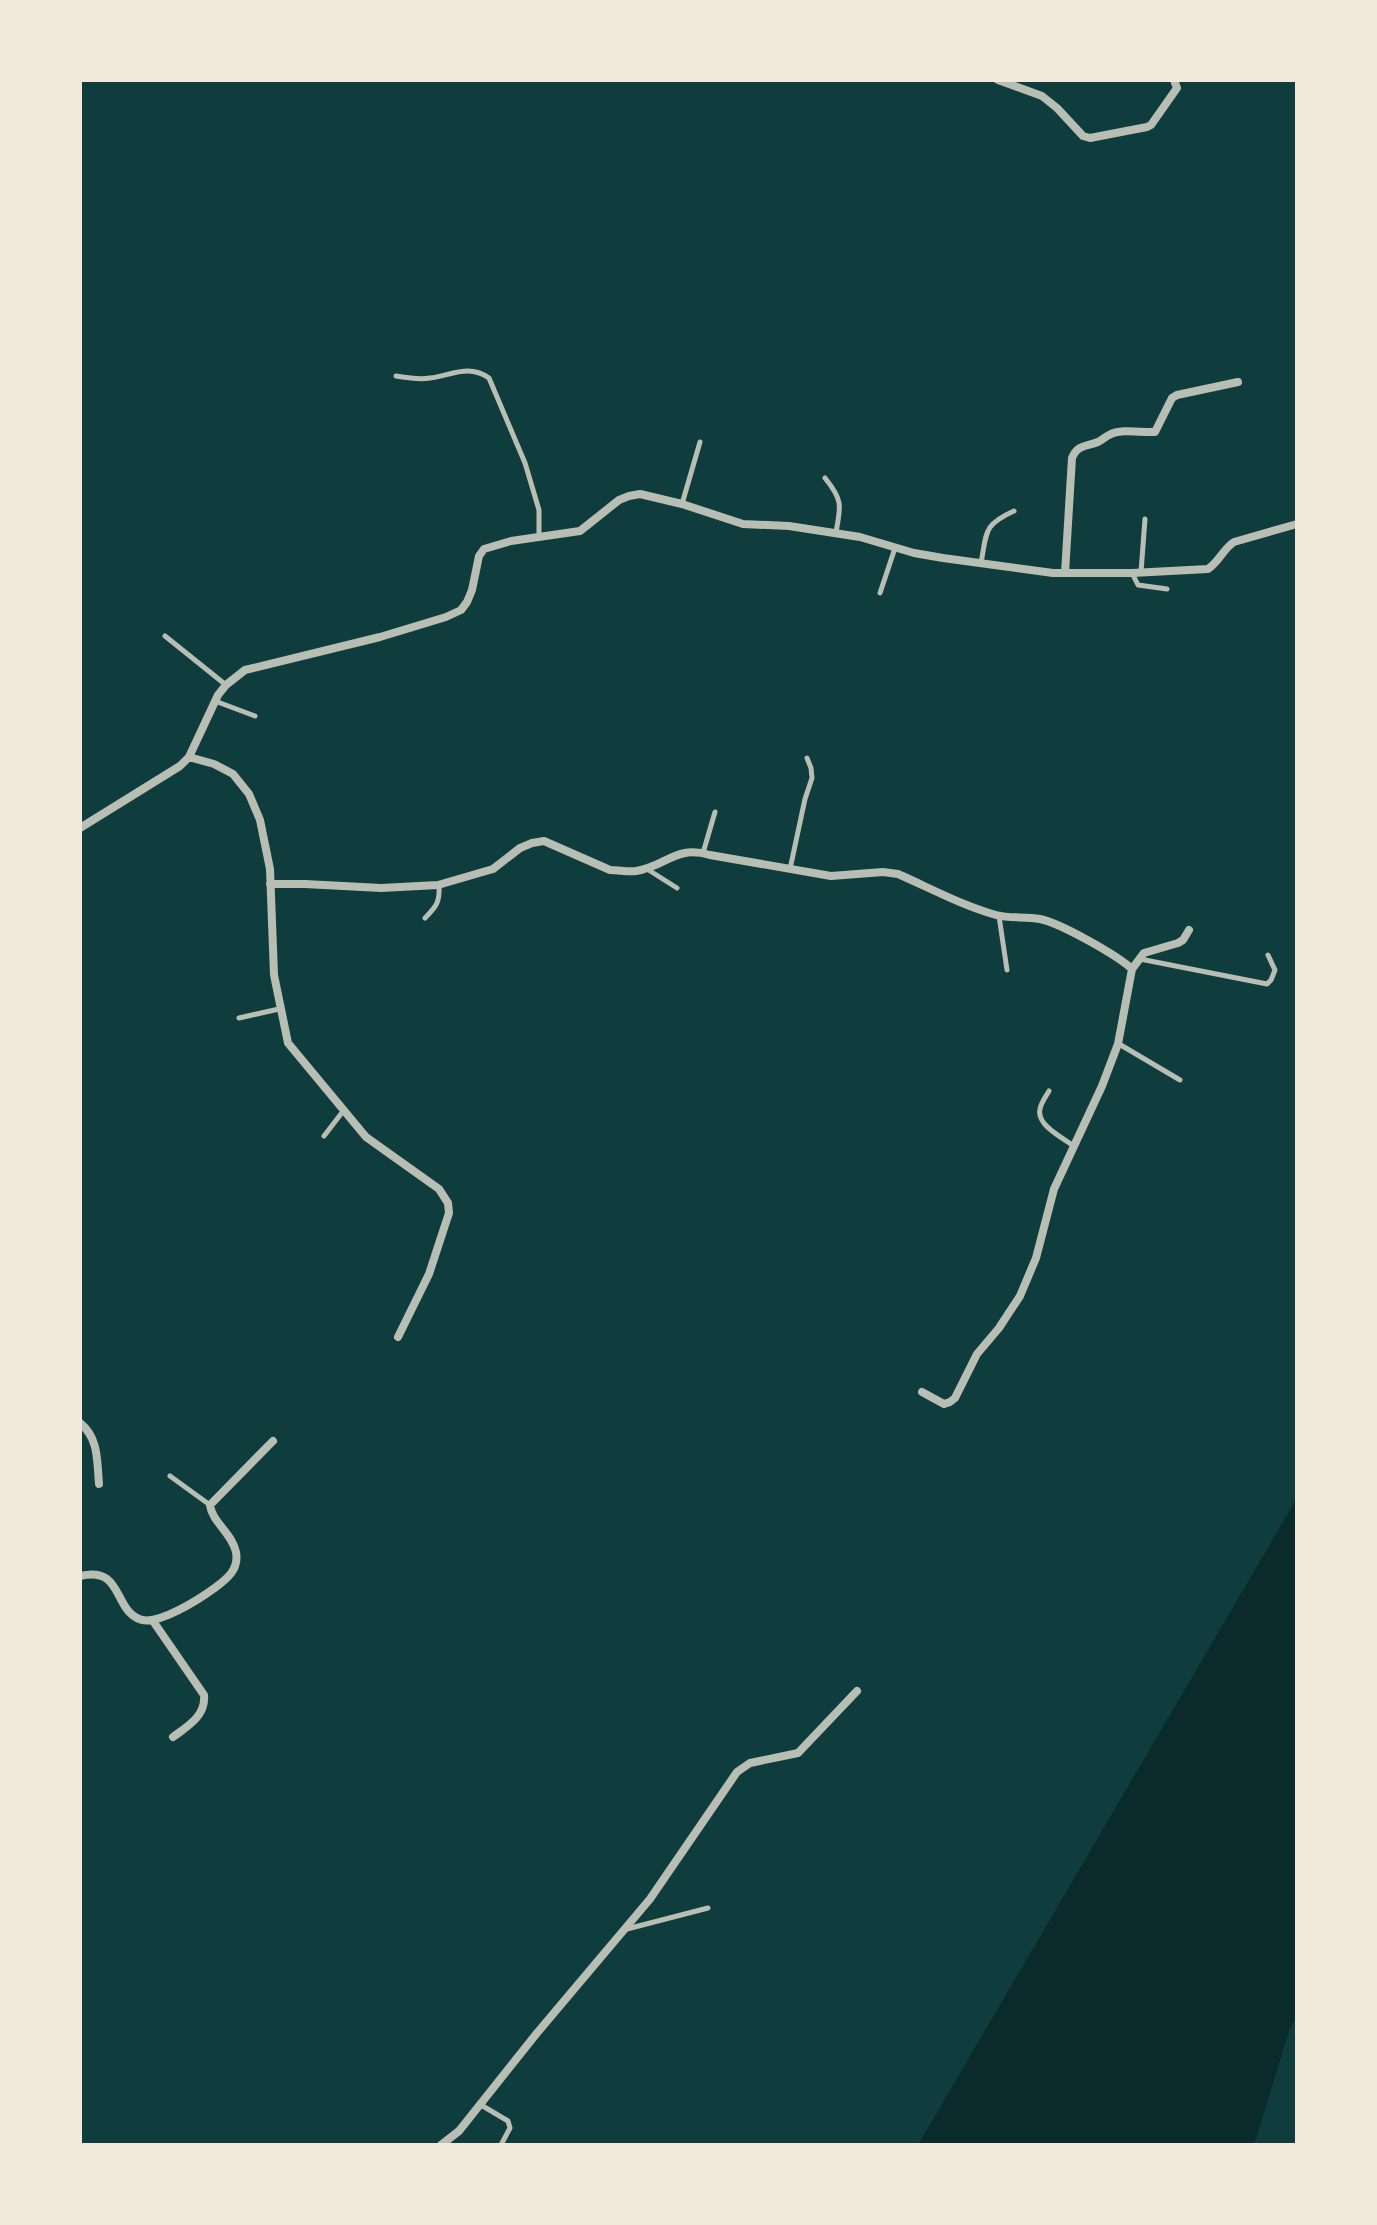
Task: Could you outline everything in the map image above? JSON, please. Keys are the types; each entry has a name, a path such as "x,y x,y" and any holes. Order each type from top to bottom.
{"street":[{"path":"998,80 1042,96 1083,136 1090,138 1151,125 1177,88 1174,80"},
{"path":"1065,573 1072,458 1076,450 1101,441 1110,434 1155,432 1172,398 1238,382"},
{"path":"80,828 180,766 189,757 215,701 226,685 245,670 380,637 454,614 467,602 479,556 484,549 511,541 580,531 619,500 629,496 640,494 682,504 743,524 789,526 835,533 943,558 1065,573 1208,569 1234,542 1297,524"},
{"path":"189,757 214,764 233,774 249,794 260,820 268,852 271,949 279,1009 288,1043 373,1143 439,1189 448,1203 449,1213 429,1274 398,1337"},
{"path":"270,884 381,888 438,885 493,869 520,848 544,841 610,870 635,871 682,852 695,851 831,876 883,872 898,874 999,916 1045,920 1120,958 1132,969"},
{"path":"922,1392 944,1404 955,1398 977,1354 1020,1296 1036,1258 1054,1189 1118,1044 1132,969 1147,951 1178,943 1189,930"},
{"path":"80,1423 92,1437 99,1484"},
{"path":"80,1576 100,1574 108,1580 132,1615 140,1620 153,1621 194,1602 232,1575 237,1554 210,1505 273,1441"},
{"path":"153,1621 204,1695 202,1712 173,1737"},
{"path":"441,2145 452,2138 481,2105 650,1899 737,1772 750,1763 798,1753 857,1691"}],"lane":[{"path":"396,376 432,378 472,370 489,378 525,463 539,510 538,537"},
{"path":"682,504 700,442"},
{"path":"825,478 840,502 835,533"},
{"path":"981,563 990,525 1014,511"},
{"path":"1145,519 1136,573 1138,585 1167,589"},
{"path":"880,593 895,547"},
{"path":"165,636 226,685"},
{"path":"215,701 255,716"},
{"path":"790,870 812,778 807,758"},
{"path":"703,853 715,812"},
{"path":"646,868 677,888"},
{"path":"425,918 440,898 438,885"},
{"path":"999,916 1007,970"},
{"path":"1139,958 1267,984 1275,970 1268,955"},
{"path":"239,1018 279,1009"},
{"path":"1118,1044 1180,1080"},
{"path":"1049,1091 1039,1110 1040,1117 1046,1126 1074,1146"},
{"path":"324,1136 344,1110"},
{"path":"170,1476 210,1505"},
{"path":"626,1929 708,1908"},
{"path":"481,2105 508,2121 510,2128 501,2145"}],"water":[{"path":"1297,1498 1297,2015 1290,2028 1254,2145 918,2145"}]}
